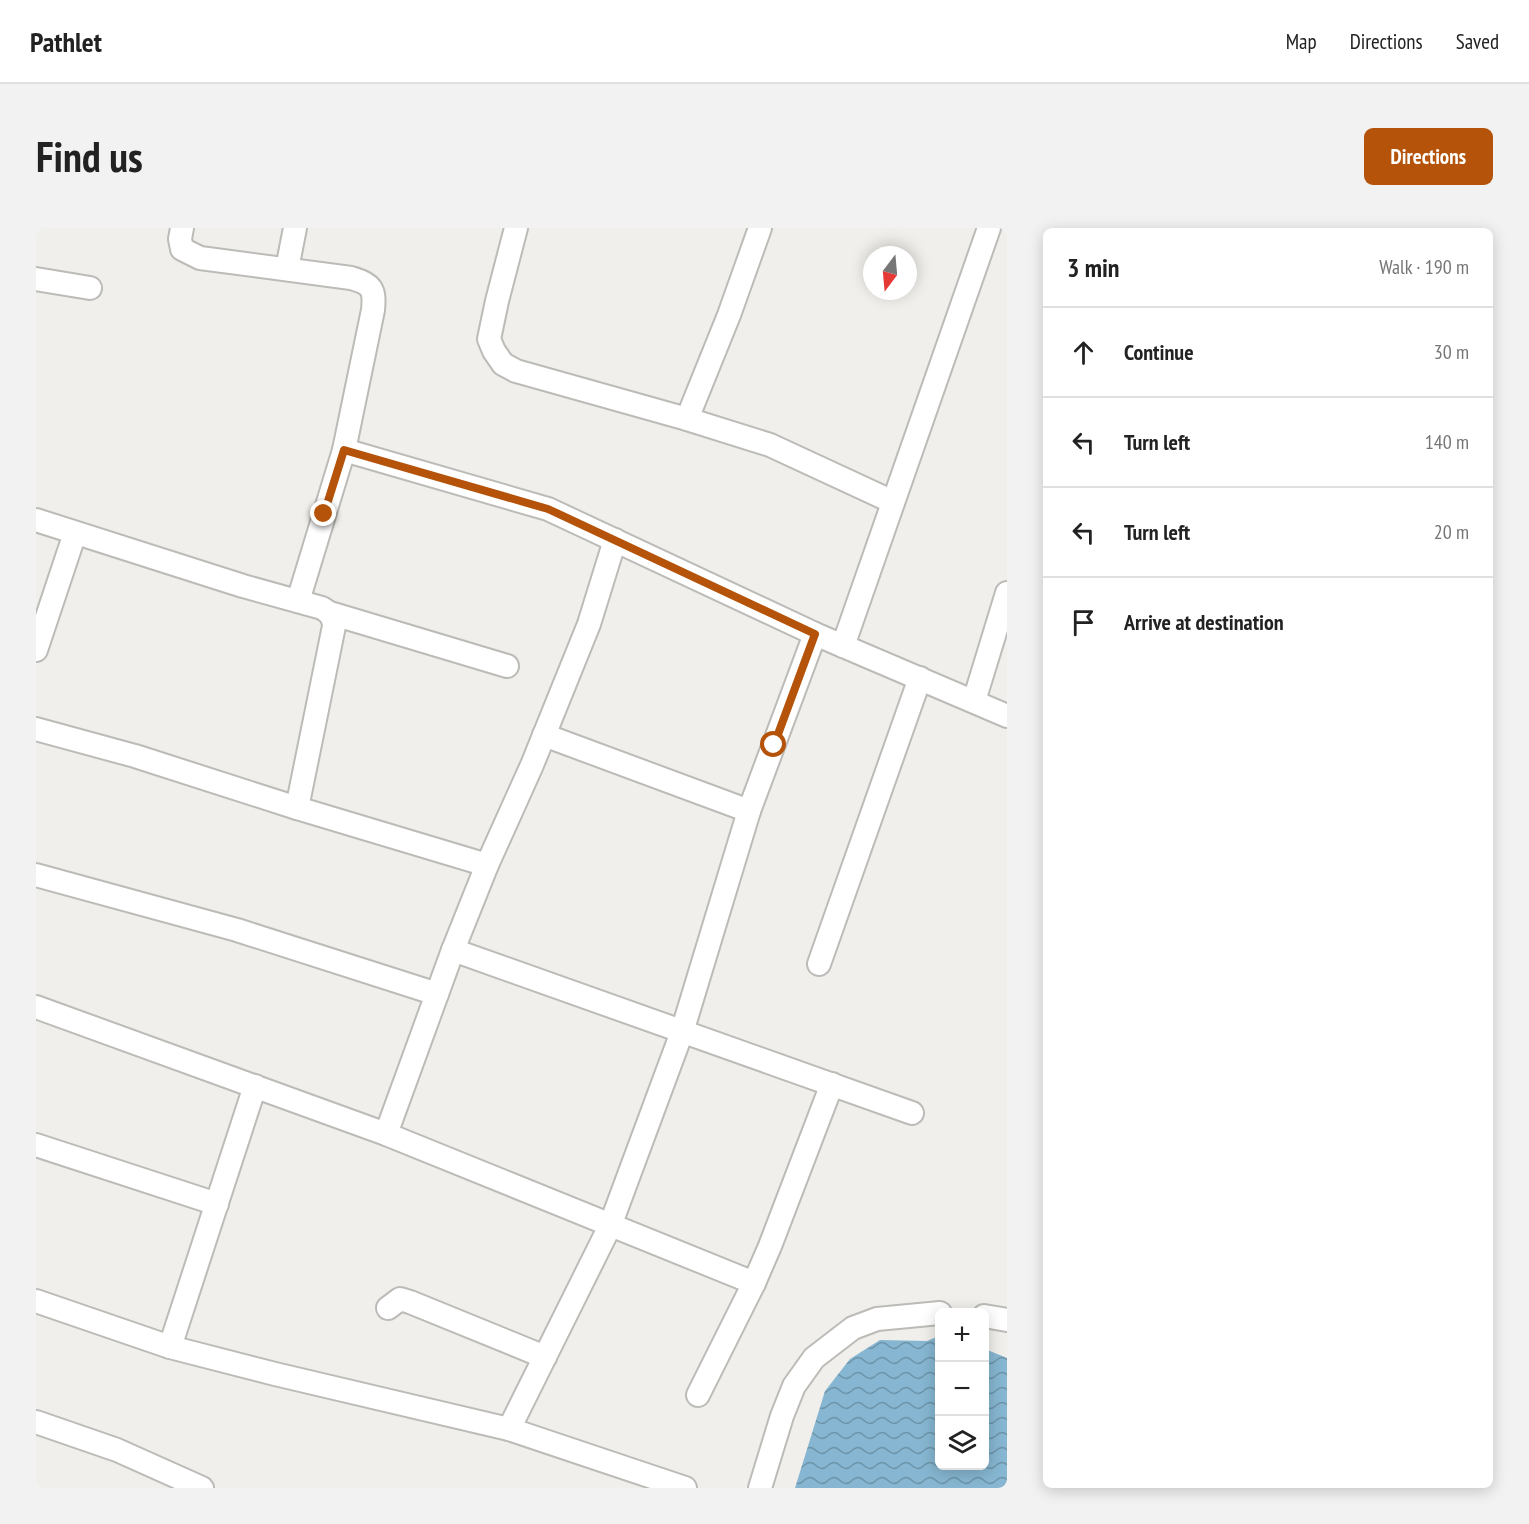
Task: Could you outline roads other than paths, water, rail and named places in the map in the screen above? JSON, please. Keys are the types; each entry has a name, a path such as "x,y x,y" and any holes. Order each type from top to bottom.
{"street":[{"path":"182,228 180,239 182,249 200,258 351,278 366,282 372,290 373,310 344,450 298,601"},
{"path":"287,269 295,228"},
{"path":"516,228 496,301 489,339 502,364 516,371 770,445 893,502"},
{"path":"687,419 729,315 760,228"},
{"path":"843,646 989,228"},
{"path":"36,279 90,288"},
{"path":"344,450 548,509 815,634 1007,716"},
{"path":"36,520 507,666"},
{"path":"36,650 75,533"},
{"path":"386,1134 453,950 589,624 615,540"},
{"path":"974,701 1007,593"},
{"path":"297,808 334,626 334,619 330,613"},
{"path":"509,1429 610,1226 682,1032 749,811 815,634"},
{"path":"819,964 920,678"},
{"path":"36,729 135,756 487,865"},
{"path":"544,735 749,811"},
{"path":"36,874 237,930 437,994"},
{"path":"453,950 912,1113"},
{"path":"36,1007 386,1134 754,1283"},
{"path":"698,1395 775,1236 832,1084"},
{"path":"170,1347 255,1086"},
{"path":"36,1145 217,1204"},
{"path":"388,1308 400,1299 410,1302 545,1357"},
{"path":"36,1301 170,1347 509,1429 686,1488"},
{"path":"760,1488 782,1416 794,1386 814,1358 853,1328 877,1319 935,1314"},
{"path":"989,1317 1007,1320"},
{"path":"36,1422 117,1450 202,1488"}],"water":[{"path":"935,1338 935,1470 989,1470 989,1351 1007,1358 1007,1488 795,1488 825,1391 850,1359 880,1340 927,1341"}]}
